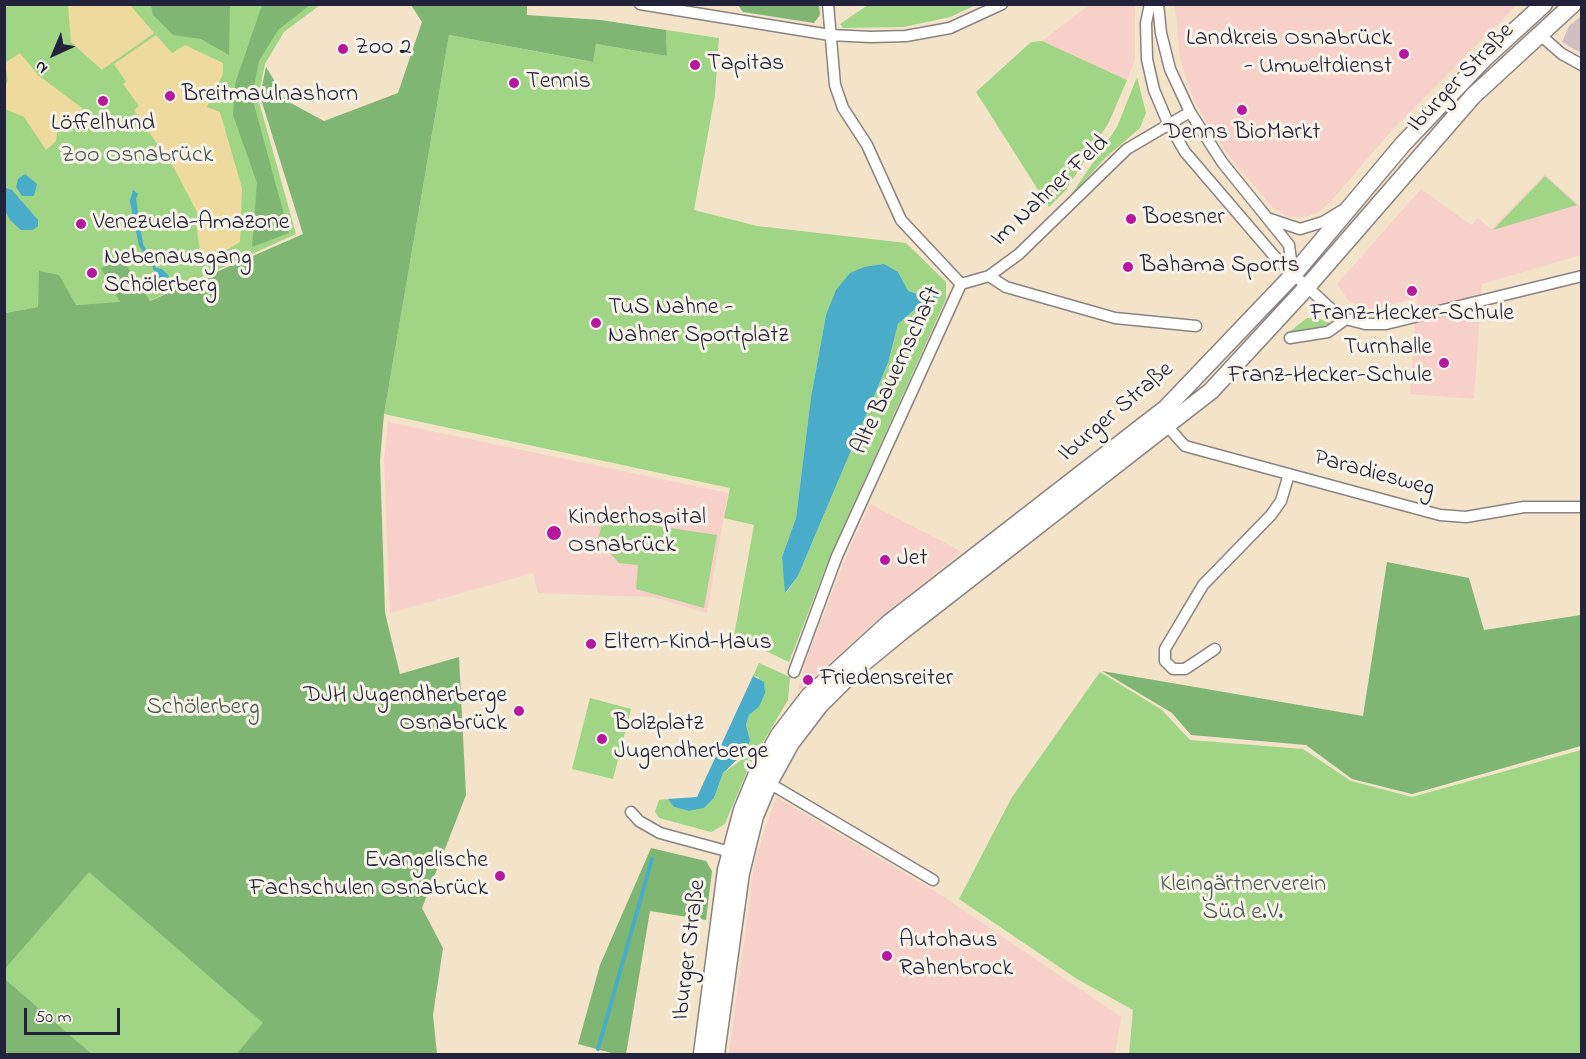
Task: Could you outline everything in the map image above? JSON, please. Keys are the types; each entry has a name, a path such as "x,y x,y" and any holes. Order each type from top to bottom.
{"main road":[{"name":"Iburger Straße","path":"716,1054 742,810 756,776 779,735 809,696 890,622 1166,408 1293,274 1403,144 1476,68 1544,4"},
{"name":"Iburger Straße","path":"702,1054 737,854 769,783 791,743 820,705 855,670 952,592 1211,391 1307,287 1473,96 1573,4"}],"street":[{"path":"640,4 830,35 906,36 950,28 1002,4"},
{"name":"Alte Bauernschaft","path":"795,672 837,556 961,284 901,220 872,155 843,108 835,85 828,4"},
{"path":"1150,4 1146,23 1147,59 1154,90 1168,123 1185,152 1270,252 1346,319 1365,324 1395,322 1581,276"},
{"path":"1158,4 1161,33 1170,69 1190,112 1221,162 1289,245 1293,274"},
{"path":"1539,34 1562,54 1581,65"},
{"name":"Im Nahner Feld","path":"961,284 989,276 1043,233 1127,149 1190,112"},
{"path":"1266,217 1300,229 1323,222 1352,205"},
{"path":"989,276 1006,286 1115,318 1196,326"},
{"path":"1290,338 1328,332 1346,319"},
{"name":"Paradiesweg","path":"1167,426 1185,446 1440,515 1466,516 1524,507 1581,507"},
{"path":"1215,649 1185,669 1173,669 1165,661 1165,649 1203,585 1271,515 1281,501 1289,474"},
{"path":"769,783 933,880"},
{"name":"Iburger Straße","path":"631,812 639,821 660,833 737,854"}],"shaded area":[{"path":"1175,4 1517,5 1393,129 1332,200 1319,212 1306,217 1288,217 1274,209 1229,156 1206,123 1191,93 1180,59"},
{"path":"1089,5 1135,5 1135,59 1127,80 1042,41"},
{"path":"1581,16 1581,53 1562,42 1569,26"},
{"name":"Franz-Hecker-Schule","path":"1545,174 1581,207 1581,255 1482,284 1474,399 1410,394 1417,298 1370,310 1348,300 1337,284 1421,189 1471,225 1478,218 1491,229"},
{"name":"Kinderhospital Osnabrück","path":"388,422 728,493 707,613 653,597 538,593 533,573 390,613 384,461"},
{"path":"870,504 962,552 884,614 798,691 805,663 844,562"},
{"name":"Autohaus Rahenbrock","path":"776,797 941,895 1121,1017 1115,1054 729,1054 755,860"}],"green space":[{"name":"Zoo Osnabrück","path":"5,5 320,5 284,32 265,64 258,98 296,234 149,301 38,307 5,313"},
{"path":"151,5 230,5 229,55 201,39 173,35 153,15"},
{"path":"262,5 310,5 278,30 259,61 252,97 289,233 252,247 257,183 233,115 235,84"},
{"name":"Schölerberg","path":"411,5 527,5 527,15 601,20 666,30 667,56 596,44 593,62 449,35 384,414 380,460 385,613 400,674 459,657 466,795 422,908 443,948 433,1015 437,1054 236,1054 263,1023 89,872 5,969 5,313 38,307 39,271 59,275 76,305 120,302 101,268 123,260 150,301 303,234 260,96 266,67 287,101 324,121 398,93 422,22"},
{"path":"738,5 819,5 820,15 814,23 743,12"},
{"path":"868,5 976,5 950,17 904,27 843,28 840,24"},
{"name":"TuS Nahne - Nahner Sportplatz","path":"666,30 719,38 715,95 694,210 757,226 906,243 946,282 946,299 831,554 789,662 734,636 754,525 724,518 730,488 384,414 449,35 592,62 596,44 667,56","holes":["898,272 907,291 937,297 914,310 898,324 888,363 798,576 786,593 782,557 796,518 811,397 826,315"]},
{"path":"1042,41 1127,80 1109,122 1066,190 1049,207 976,92 1031,42"},
{"path":"1137,77 1146,113 1140,128 1105,158 1067,201 1117,127"},
{"path":"1545,176 1577,205 1493,230"},
{"path":"1307,318 1330,323 1325,327 1289,332"},
{"path":"603,518 717,535 704,608 636,589 638,565 619,563 598,540"},
{"path":"1387,562 1469,578 1484,630 1581,615 1581,746 1412,794 1352,779 1306,745 1191,735 1172,713 1102,671 1363,716"},
{"path":"759,663 790,677 788,700 750,764 725,824 711,832 659,818 655,812 659,800 668,799 674,807 689,811 704,808 714,798 723,773 740,761 750,740 746,725 749,715 759,707 759,677 753,676"},
{"name":"Kleingärtnerverein Süd e.V.","path":"1100,672 1162,710 1190,740 1303,749 1351,781 1412,797 1581,750 1581,1054 1129,1054 1133,1010 1077,979 959,899 1012,797"},
{"name":"Bolzplatz Jugendherberge","path":"590,698 631,709 613,779 572,769"},
{"path":"651,848 706,861 712,871 706,920 650,911 626,1054 615,1054 578,1044 600,965"},
{"path":"89,871 264,1023 236,1054 92,1054 5,979 5,969"},
{"path":"5,979 92,1054 5,1054"}],"sand":[{"path":"68,5 130,5 154,33 102,70 71,42"},
{"path":"156,35 172,53 185,45 223,63 223,74 207,107 220,112 242,188 240,242 202,265 196,223 198,214 175,170 134,110 139,106 123,84 126,82 114,64"},
{"path":"20,53 38,75 82,108 68,131 63,128 57,133 56,141 46,150 24,117 5,109 4,87 8,81 5,63"}],"water":[{"path":"25,174 37,184 34,196 22,196 16,187 18,179"},
{"path":"6,188 12,190 38,220 38,226 33,230 21,230 10,220 5,211"},
{"path":"133,190 138,194 136,199 143,244 156,268 162,269 169,276 164,281 154,279 155,274 151,263 139,246 130,201"},
{"path":"884,264 898,272 908,291 919,294 931,289 936,291 938,297 914,310 898,324 888,363 798,576 785,593 782,557 796,518 811,397 826,315 836,290 850,273 864,267"},
{"path":"753,676 764,682 765,693 759,707 749,715 746,725 750,740 747,750 723,773 714,798 704,808 689,811 674,807 668,799 697,797"}],"waterway":[{"path":"598,1049 652,859"}],"place":[{"name":"Zoo 2","path":"343,49"},
{"name":"Landkreis Osnabrück - Umweltdienst","path":"1404,54"},
{"name":"Tapitas","path":"695,65"},
{"name":"Tennis","path":"514,83"},
{"name":"Breitmaulnashorn","path":"170,96"},
{"name":"Löffelhund","path":"103,101"},
{"name":"Denns BioMarkt","path":"1242,110"},
{"name":"Boesner","path":"1131,219"},
{"name":"Venezuela-Amazone","path":"81,224"},
{"name":"Bahama Sports","path":"1128,267"},
{"name":"Nebenausgang Schölerberg","path":"92,273"},
{"name":"Franz-Hecker-Schule","path":"1412,291"},
{"name":"TuS Nahne - Nahner Sportplatz","path":"596,323"},
{"name":"Turnhalle Franz-Hecker-Schule","path":"1444,363"},
{"name":"Kinderhospital Osnabrück","path":"554,533"},
{"name":"Jet","path":"885,560"},
{"name":"Eltern-Kind-Haus","path":"591,644"},
{"name":"Friedensreiter","path":"808,680"},
{"name":"DJH Jugendherberge Osnabrück","path":"519,711"},
{"name":"Bolzplatz Jugendherberge","path":"602,739"},
{"name":"Evangelische Fachschulen Osnabrück","path":"500,876"},
{"name":"Autohaus Rahenbrock","path":"887,956"}]}
